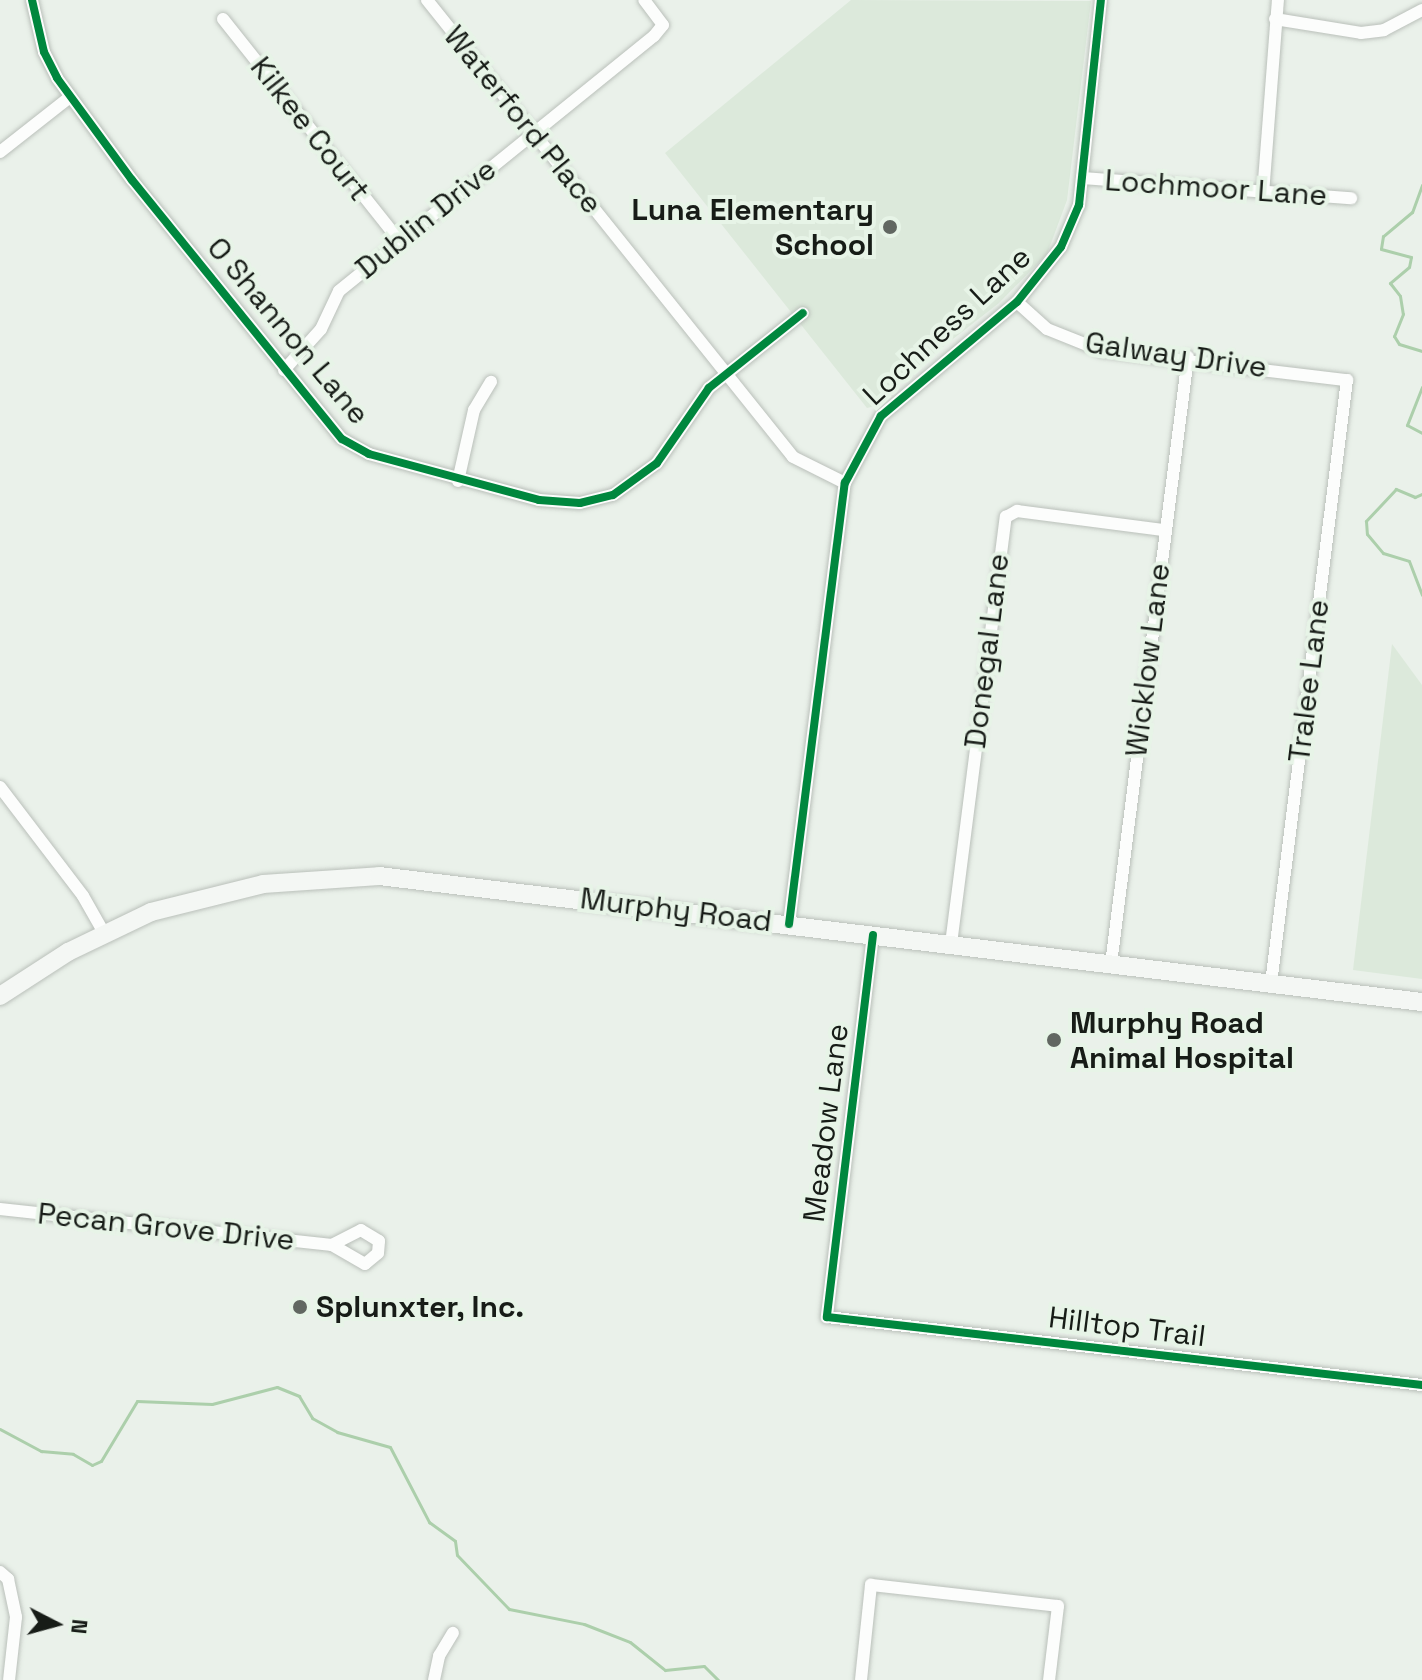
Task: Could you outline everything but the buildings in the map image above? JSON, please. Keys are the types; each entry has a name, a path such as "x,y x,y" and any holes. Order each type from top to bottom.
{"main road":[{"name":"Murphy Road","path":"0,996 104,933 151,912 215,894 338,876 422,879 1422,1002"}],"street":[{"name":"O Shannon Lane","path":"32,0 44,52 70,97 284,370 351,445 394,464 539,500 580,503 613,495 657,463 688,414 728,374 803,313"},
{"name":"Waterford Place","path":"427,0 793,457 845,483"},
{"name":"Dublin Drive","path":"284,370 321,329 339,291 398,239 663,25 644,0"},
{"name":"Lochness Lane","path":"789,924 845,483 881,416 1017,302 1061,247 1079,205 1101,0"},
{"path":"1263,194 1278,0"},
{"path":"1275,19 1361,33 1384,30 1422,10"},
{"name":"Kilkee Court","path":"223,19 398,239"},
{"path":"0,152 70,97"},
{"name":"Lochmoor Lane","path":"1082,178 1263,194 1351,198"},
{"name":"Galway Drive","path":"1017,302 1047,329 1083,346 1188,357 1347,380"},
{"name":"Wicklow Lane","path":"1111,964 1163,530 1188,357"},
{"name":"Tralee Lane","path":"1271,983 1347,380"},
{"path":"458,481 474,410 491,382"},
{"name":"Donegal Lane","path":"951,944 1006,517 1017,511 1163,530"},
{"path":"0,787 83,896 104,933"},
{"name":"Meadow Lane","path":"827,1317 873,935"},
{"name":"Pecan Grove Drive","path":"0,1209 332,1245"},
{"name":"Hilltop Trail","path":"827,1317 1422,1385"},
{"path":"0,1572 15,1602 9,1680"},
{"path":"861,1680 871,1585 1058,1606 1049,1680"},
{"path":"434,1680 439,1656 453,1633"}],"shaded area":[{"name":"Luna Elementary School","path":"851,0 1091,1 1067,200 1047,254 999,303 903,378 875,406 867,408 665,153"},
{"path":"1392,644 1422,685 1422,979 1353,970"}],"waterway":[{"path":"1422,185 1412,212 1383,236 1381,249 1411,257 1409,267 1390,283 1400,296 1403,314 1394,336 1399,344 1422,351"},
{"path":"1422,387 1407,425 1422,433"},
{"path":"1422,494 1415,497 1396,489 1366,521 1367,534 1383,553 1409,561 1422,595"},
{"path":"0,1429 41,1451 73,1454 92,1465 101,1461 137,1401 212,1404 277,1387 299,1396 312,1418 337,1432 390,1447 429,1522 455,1541 457,1555 509,1609 584,1624 630,1642 665,1670 704,1666 718,1680"}],"cycle path":[{"path":"32,0 44,52 57,78 132,180 342,439 369,454 539,500 580,503 613,495 657,463 709,388 803,313"},
{"path":"789,924 845,483 881,416 1017,302 1061,247 1079,205 1101,0"},
{"path":"873,935 827,1317 1422,1385"}],"place":[{"name":"Luna Elementary School","path":"890,227"},
{"name":"Murphy Road Animal Hospital","path":"1054,1040"},
{"name":"Splunxter, Inc.","path":"300,1307"}]}
